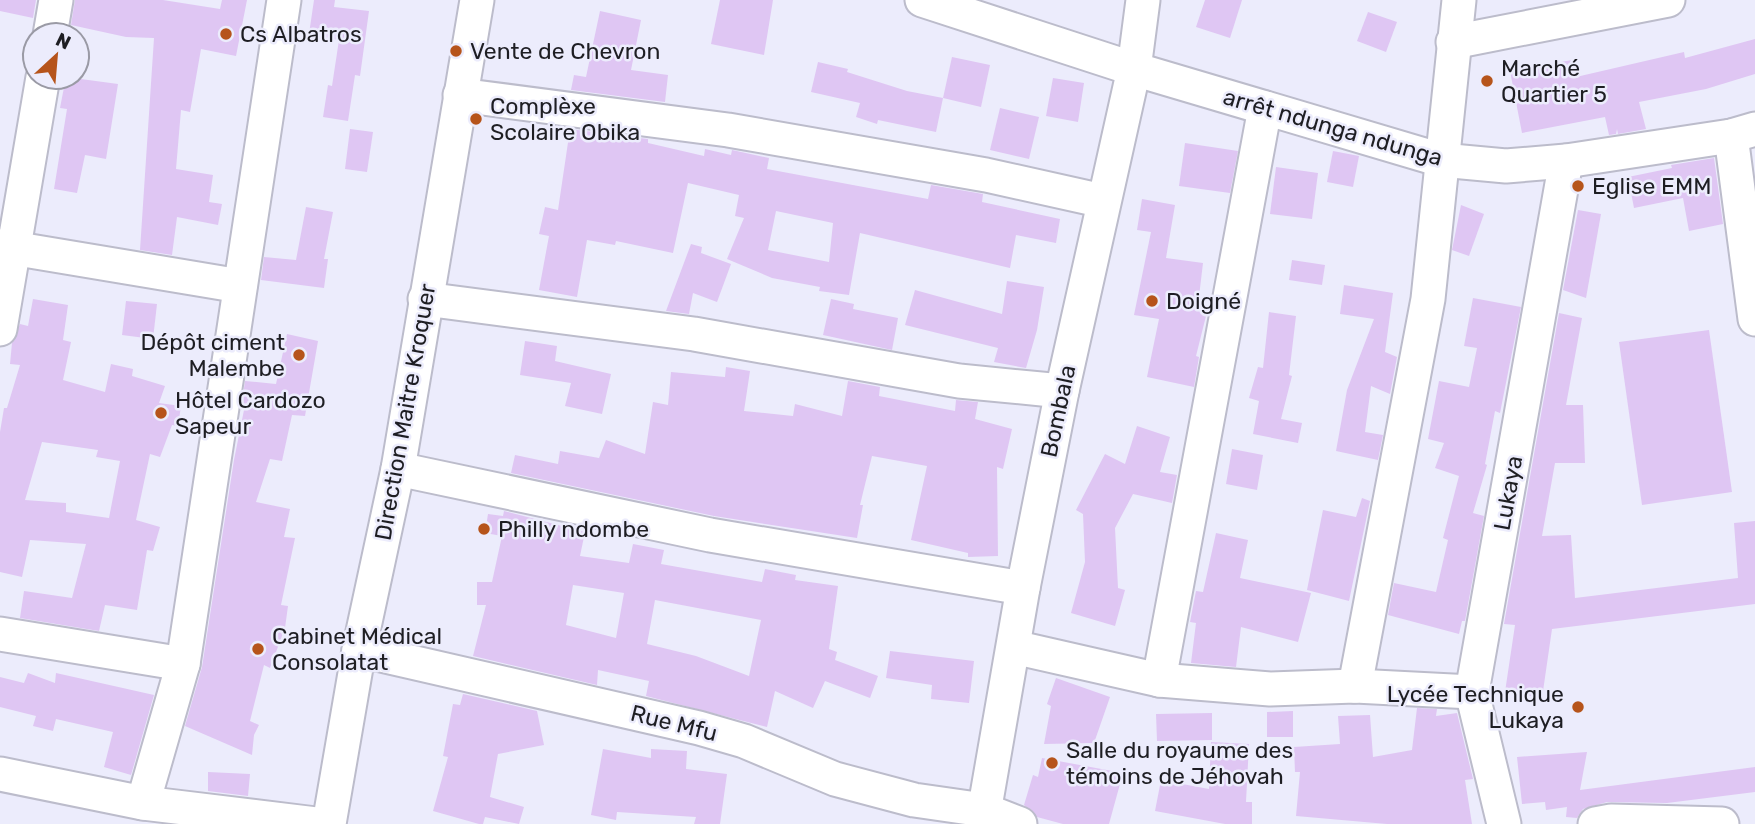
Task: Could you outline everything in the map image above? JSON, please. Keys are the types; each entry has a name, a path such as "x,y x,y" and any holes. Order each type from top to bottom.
{"street":[{"path":"52,21 56,0"},
{"path":"144,803 183,664 284,0"},
{"name":"Direction Maitre Kroquer","path":"329,824 359,650 398,469 477,0"},
{"name":"arrêt ndunga ndunga","path":"922,0 1134,69 1441,160 1506,166 1566,161 1743,132"},
{"name":"Bombala","path":"983,817 1023,588 1062,391 1134,69 1143,0"},
{"path":"1354,686 1428,299 1459,0"},
{"path":"1453,42 1623,5 1668,0"},
{"path":"0,329 7,247 40,91"},
{"path":"460,95 728,130 986,175 1103,201"},
{"path":"1159,680 1265,108"},
{"path":"1743,132 1755,319"},
{"name":"Lukaya","path":"1504,824 1472,692 1566,161"},
{"path":"7,247 240,286"},
{"path":"425,299 694,334 959,381 1062,391"},
{"path":"398,469 710,535 1023,588"},
{"path":"0,634 183,664"},
{"path":"1014,647 1159,680 1270,689 1354,686 1472,692"},
{"name":"Rue Mfu","path":"359,650 699,728 744,740 835,779 1020,824"},
{"path":"0,774 144,803 316,824"},
{"path":"1595,824 1611,821 1716,824"}],"building":[{"path":"0,0 36,0 33,18 0,11"},
{"path":"75,0 163,0 220,9 222,0 247,0 236,56 201,49 190,112 181,110 176,169 213,175 209,202 222,204 218,225 177,217 172,255 140,250 154,38 126,37 91,29 91,21 72,21"},
{"path":"314,0 335,0 334,7 369,11 360,76 355,75 348,121 323,117 328,85 332,86 339,40 309,34"},
{"path":"720,0 773,0 764,55 711,44"},
{"path":"1205,0 1242,0 1230,38 1196,27"},
{"path":"600,11 641,20 631,70 668,75 665,102 571,90 574,75 586,77"},
{"path":"1368,12 1397,22 1386,52 1357,41"},
{"path":"1755,39 1755,74 1706,89 1639,102 1646,129 1618,134 1617,129 1616,134 1609,135 1605,117 1522,133 1510,71 1572,60 1576,77 1684,52 1685,58"},
{"path":"952,57 990,65 981,107 943,98"},
{"path":"818,62 848,69 847,72 907,91 943,98 936,132 878,120 877,124 856,117 860,103 811,92"},
{"path":"1053,78 1084,83 1078,122 1046,116"},
{"path":"91,80 118,84 106,159 85,155 77,193 54,189 67,109 60,108 63,91 91,91"},
{"path":"1000,108 1039,117 1029,159 990,150"},
{"path":"350,129 373,132 367,172 345,169"},
{"path":"570,129 648,139 648,143 704,156 705,149 731,155 732,150 769,158 767,169 928,199 931,185 983,194 982,202 1060,219 1056,243 1016,235 1010,268 860,233 849,295 819,291 820,287 772,278 727,259 744,218 735,216 739,195 688,183 673,253 616,241 615,245 587,240 577,297 539,290 549,236 539,234 545,207 558,210","holes":["776,211 833,223 829,262 768,250"]},
{"path":"1185,143 1238,151 1230,193 1179,186"},
{"path":"1333,151 1359,156 1353,187 1327,182"},
{"path":"1714,158 1723,224 1689,231 1683,198 1634,208 1628,177 1672,168 1671,165"},
{"path":"1276,167 1318,173 1312,219 1270,214"},
{"path":"1142,199 1175,205 1166,258 1203,263 1198,305 1208,308 1196,356 1199,357 1194,387 1147,377 1159,319 1134,315 1151,232 1137,230"},
{"path":"1461,205 1484,214 1469,256 1452,250"},
{"path":"306,207 333,212 324,259 328,259 324,288 261,280 264,257 296,260"},
{"path":"1578,210 1601,214 1586,298 1563,290"},
{"path":"691,244 702,247 701,253 731,264 717,302 693,293 689,314 666,311"},
{"path":"1292,260 1325,265 1322,285 1289,280"},
{"path":"1007,281 1044,287 1037,330 1026,368 994,362 998,348 905,325 915,290 1002,314"},
{"path":"1344,285 1393,293 1385,352 1397,357 1390,394 1371,386 1365,432 1383,435 1378,460 1336,451 1347,390 1374,319 1340,314"},
{"path":"1473,298 1521,307 1500,413 1495,411 1485,464 1487,465 1473,513 1484,516 1465,621 1462,621 1459,634 1388,615 1394,583 1436,592 1448,540 1443,538 1459,476 1435,468 1444,443 1428,439 1439,381 1469,387 1477,348 1464,346"},
{"path":"33,299 68,305 63,340 71,342 63,380 105,392 111,364 133,369 132,376 165,386 159,403 181,406 178,426 172,425 160,457 150,454 136,520 160,527 153,551 147,550 137,610 105,605 99,631 20,618 24,591 72,598 86,544 30,540 22,577 0,572 0,432 4,408 7,408 20,365 10,364 12,343 20,324 28,326","holes":["42,442 98,450 96,457 120,461 109,518 66,512 66,503 25,500"]},
{"path":"831,299 854,304 853,309 898,318 892,350 823,335"},
{"path":"126,301 157,304 153,339 122,335"},
{"path":"1269,312 1296,316 1289,375 1292,376 1281,419 1302,423 1298,443 1253,434 1259,401 1249,398 1258,367 1263,368"},
{"path":"1559,313 1582,318 1566,405 1583,405 1585,463 1555,463 1542,536 1571,535 1575,598 1738,578 1734,523 1755,521 1755,604 1552,629 1542,698 1505,692 1515,625 1504,624"},
{"path":"1709,330 1732,492 1642,505 1619,342"},
{"path":"287,334 318,341 305,416 292,415 282,461 270,459 256,502 290,509 284,537 295,538 281,605 288,606 285,628 270,668 264,665 250,721 259,725 254,735 252,755 185,726 202,667 244,410 241,410 245,381 276,384"},
{"path":"525,341 557,346 555,361 611,374 602,414 565,406 571,383 520,375"},
{"path":"726,367 750,371 744,411 793,416 795,404 842,416 848,381 880,387 879,396 955,411 956,400 978,402 975,419 1012,429 1003,469 997,467 998,556 968,557 968,553 911,540 927,466 872,456 860,505 863,505 857,538 714,516 511,473 515,455 558,464 560,451 599,458 606,440 645,454 653,402 668,405 671,372 725,377"},
{"path":"1137,426 1170,437 1160,472 1177,475 1172,503 1133,494 1115,528 1118,588 1125,590 1115,626 1071,613 1085,562 1083,514 1076,510 1105,454 1125,464"},
{"path":"1232,449 1263,455 1257,490 1226,484"},
{"path":"1362,498 1370,501 1349,601 1307,590 1323,510 1356,517"},
{"path":"504,511 585,532 580,556 629,563 633,544 664,550 661,564 762,582 765,569 796,575 795,580 838,586 829,649 837,652 835,660 878,676 870,698 825,681 813,708 775,691 767,727 646,696 649,681 598,670 597,685 473,656 486,605 477,605 477,582 492,582 502,536 485,533 488,514 503,516","holes":["573,585 624,593 616,638 566,625","655,600 761,620 749,676 696,656 647,644"]},
{"path":"1216,533 1248,540 1240,578 1311,593 1298,642 1241,627 1236,667 1191,663 1196,623 1190,622 1196,591 1203,592"},
{"path":"890,651 974,661 969,703 931,699 932,685 886,678"},
{"path":"28,673 55,683 56,673 154,695 131,775 104,767 113,732 56,719 53,731 33,726 36,716 0,707 0,677 24,683"},
{"path":"1056,678 1110,697 1094,743 1044,744 1051,706 1047,704"},
{"path":"463,694 537,711 544,745 498,754 490,797 524,807 519,824 485,817 483,824 479,824 433,811 448,757 443,756 453,704 460,705"},
{"path":"1417,708 1437,709 1436,716 1457,713 1473,779 1465,780 1472,824 1387,824 1296,816 1300,772 1295,772 1294,747 1340,744 1338,716 1370,715 1373,757 1412,750"},
{"path":"1293,711 1293,737 1267,737 1267,712"},
{"path":"1212,713 1212,740 1157,741 1156,714"},
{"path":"1211,742 1249,744 1246,802 1252,802 1252,824 1225,824 1155,811 1161,780 1209,789"},
{"path":"603,749 651,758 651,749 687,751 686,769 727,774 720,824 694,824 696,817 617,812 616,820 591,815"},
{"path":"1587,752 1580,790 1755,767 1755,792 1667,803 1607,802 1583,809 1577,818 1566,817 1567,807 1546,810 1545,802 1522,804 1517,757"},
{"path":"1042,758 1123,773 1109,824 1063,824 1037,817 1024,805 1033,775 1038,777"},
{"path":"208,772 250,774 248,796 208,791"}],"place":[{"name":"Cs Albatros","path":"226,34"},
{"name":"Vente de Chevron","path":"456,51"},
{"name":"Marché Quartier 5","path":"1487,81"},
{"name":"Complèxe Scolaire Obika","path":"476,119"},
{"name":"Eglise EMM","path":"1578,186"},
{"name":"Doigné","path":"1152,301"},
{"name":"Dépôt ciment Malembe","path":"299,355"},
{"name":"Hôtel Cardozo Sapeur","path":"161,413"},
{"name":"Philly ndombe","path":"484,529"},
{"name":"Cabinet Médical Consolatat","path":"258,649"},
{"name":"Lycée Technique Lukaya","path":"1578,707"},
{"name":"Salle du royaume des témoins de Jéhovah","path":"1052,763"}]}
